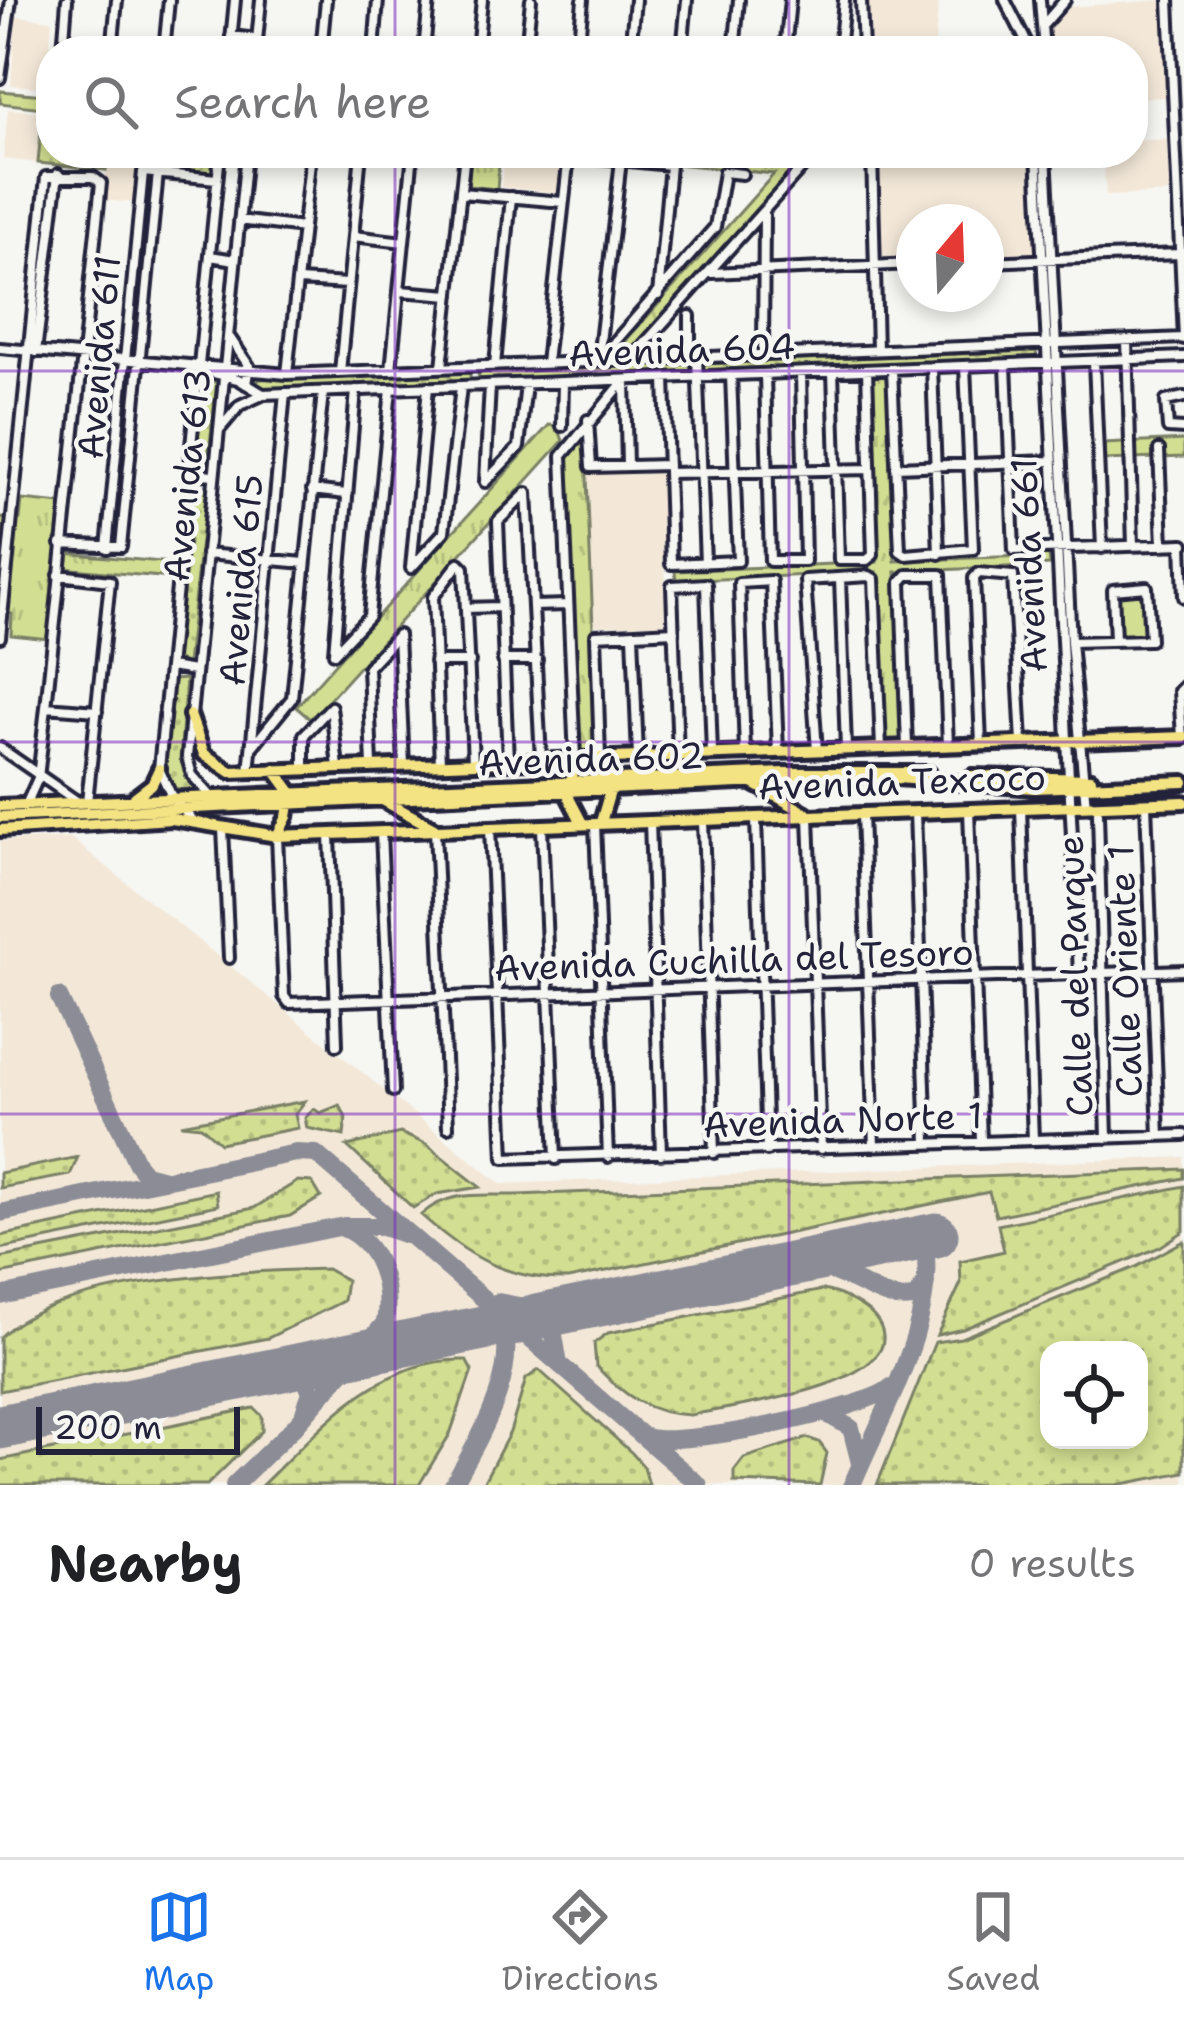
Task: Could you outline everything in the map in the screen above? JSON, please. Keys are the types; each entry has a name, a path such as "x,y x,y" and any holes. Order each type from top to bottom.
{"main road":[{"path":"190,715 211,761 231,772 249,772"},
{"name":"Avenida 602","path":"249,772 1183,737"},
{"path":"784,773 817,751"},
{"path":"593,823 611,784 601,758"},
{"path":"575,759 569,786 593,823"},
{"path":"401,788 437,764"},
{"path":"130,800 152,784 160,769"},
{"path":"275,770 291,796 277,836"},
{"name":"Avenida 602","path":"0,806 175,801 208,794 376,797 899,770 1078,783"},
{"name":"Avenida 602","path":"611,784 1184,779"},
{"path":"751,783 808,815"},
{"name":"Avenida 602","path":"0,817 401,788 569,786"},
{"path":"376,797 434,828"},
{"name":"Avenida Texcoco","path":"0,830 193,821 277,836 1184,802"}],"street":[{"path":"2,78 11,0"},
{"path":"63,36 67,0"},
{"path":"113,36 117,0"},
{"path":"165,36 169,0"},
{"path":"231,36 235,0"},
{"path":"257,36 261,0"},
{"path":"322,36 326,0"},
{"path":"375,36 378,0"},
{"path":"425,36 429,0"},
{"path":"478,36 482,0"},
{"path":"527,36 531,0"},
{"path":"579,36 583,0"},
{"path":"631,36 635,0"},
{"path":"683,36 687,0"},
{"path":"735,36 739,0"},
{"path":"786,36 790,0"},
{"path":"840,36 844,0"},
{"path":"861,0 862,36"},
{"path":"1006,0 1024,36"},
{"path":"1040,0 1043,36"},
{"path":"1043,26 1065,0"},
{"path":"1168,0 1179,104 1184,338"},
{"path":"1171,57 1184,56"},
{"name":"Avenida 613","path":"175,801 160,769 190,473 195,368 218,168"},
{"name":"Avenida 613","path":"208,794 188,768 190,715 244,168"},
{"path":"286,374 309,168"},
{"path":"340,372 360,168"},
{"path":"392,370 411,168"},
{"path":"442,368 464,168"},
{"path":"547,363 567,168"},
{"path":"598,361 620,168"},
{"path":"658,295 670,168"},
{"path":"630,360 802,168"},
{"path":"872,168 878,350"},
{"name":"Avenida 661","path":"1042,168 1051,343 1058,362 1072,741"},
{"name":"Avenida 611","path":"143,172 158,173 120,548 107,548 143,172"},
{"path":"598,361 715,227 724,172 742,175"},
{"path":"158,173 217,179"},
{"path":"25,806 38,778 99,179 47,174 31,351"},
{"path":"0,637 29,365 58,175"},
{"path":"461,193 562,202"},
{"path":"495,365 511,197"},
{"path":"763,355 764,211"},
{"path":"239,220 303,228"},
{"path":"353,236 404,242"},
{"path":"1004,261 1179,254"},
{"path":"210,256 235,260"},
{"path":"711,272 896,265"},
{"path":"298,281 348,284"},
{"path":"400,291 450,295"},
{"path":"690,316 698,377 705,563"},
{"path":"228,333 250,370 246,384"},
{"name":"Avenida 604","path":"0,348 286,374 1184,338"},
{"path":"1127,340 1133,546"},
{"name":"Avenida 661","path":"1051,343 1046,363 1055,549 1072,741 1086,809 1079,973"},
{"name":"Avenida 604","path":"224,371 263,394 1184,357"},
{"path":"1094,361 1102,548"},
{"path":"1006,364 1014,550 1183,544 1184,597"},
{"path":"475,366 476,386"},
{"path":"892,369 902,554 939,554 972,551 964,366"},
{"path":"932,368 939,554"},
{"path":"833,371 839,560 872,558 867,370"},
{"path":"765,374 770,561 805,561 801,373"},
{"path":"665,378 671,564 705,563 738,561 731,375"},
{"path":"575,759 562,456 625,380"},
{"path":"625,380 627,466"},
{"path":"562,426 563,382"},
{"path":"490,385 485,482 519,447 526,384"},
{"path":"428,388 411,568 443,535 461,386"},
{"path":"356,390 334,653 368,619 391,389"},
{"path":"251,748 291,703 323,392"},
{"name":"Avenida 615","path":"249,772 285,393"},
{"path":"218,431 240,404 263,394"},
{"path":"1184,397 1166,398 1169,428 1184,429"},
{"path":"588,420 593,468 870,470"},
{"path":"1159,449 1163,545"},
{"path":"896,467 1050,461"},
{"path":"190,473 214,475"},
{"path":"312,490 346,494"},
{"path":"508,760 499,519 527,493 542,760"},
{"path":"0,509 11,511"},
{"path":"61,544 107,548"},
{"path":"206,554 305,563"},
{"path":"437,764 434,593 461,563 473,762"},
{"path":"0,748 38,778 83,803 109,580 58,574"},
{"path":"981,744 976,574 1012,574 1022,742"},
{"path":"907,747 903,577 941,575 948,745"},
{"path":"817,751 805,580 840,578 872,577 880,748"},
{"path":"840,578 846,751"},
{"path":"745,752 739,583 771,581 778,752"},
{"path":"678,756 672,586 706,584 712,754"},
{"path":"1071,642 1115,641 1152,638 1147,587 1113,590 1115,641"},
{"path":"534,605 567,605"},
{"path":"466,608 499,607"},
{"path":"601,758 596,635 674,631"},
{"path":"633,634 638,757"},
{"path":"372,766 369,666 398,635 404,765"},
{"path":"503,659 537,660"},
{"path":"435,662 470,662"},
{"path":"170,667 194,671"},
{"path":"1183,737 1179,692 1184,686"},
{"path":"46,706 97,711"},
{"path":"304,770 304,735 327,708 334,710 338,767"},
{"path":"175,801 193,821"},
{"name":"Calle Oriente 1","path":"1146,804 1159,1136"},
{"path":"1021,808 1033,1140"},
{"name":"Calle del Parque","path":"1086,809 1101,973 1107,1138"},
{"path":"969,810 981,1141"},
{"path":"915,812 927,1143"},
{"path":"862,814 874,1146"},
{"path":"808,815 821,1149"},
{"path":"756,817 767,1151"},
{"path":"703,819 714,1153"},
{"path":"650,821 662,1154"},
{"path":"593,823 608,1157"},
{"path":"542,825 556,1159"},
{"path":"223,828 229,958"},
{"path":"434,828 448,1127"},
{"path":"490,828 496,995"},
{"path":"381,831 393,1091"},
{"path":"330,834 338,1045"},
{"name":"Avenida Cuchilla del Tesoro","path":"277,836 286,1002 1184,970"},
{"name":"Avenida Norte 1","path":"496,995 504,1158 1184,1135"}],"shaded area":[{"path":"868,0 939,0 935,36 869,36"},
{"path":"1162,0 1167,97 1148,98 1148,36 1050,36 1050,24 1067,7"},
{"path":"16,16 52,20 51,36 36,36 36,87 11,85"},
{"path":"8,109 36,111 36,163 3,159"},
{"path":"1170,139 1172,193 1106,196 1104,168 1148,168 1148,140"},
{"path":"106,168 143,168 137,203 103,200"},
{"path":"503,168 560,168 558,193 501,187"},
{"path":"875,168 1030,168 1035,256 1004,257 1004,204 896,204 896,260 878,261"},
{"path":"662,471 667,624 593,626 587,474"},
{"path":"71,838 501,1184 1184,1157 1184,1485 0,1485 0,841"}],"green space":[{"path":"0,91 36,94 36,107 0,103"},
{"path":"156,168 213,168 212,176"},
{"path":"470,168 499,168 497,189 468,186"},
{"path":"716,168 794,168 628,355 614,354 774,174"},
{"path":"1036,351 1037,359 701,373 700,364"},
{"path":"692,364 693,374 479,383 478,370"},
{"path":"470,370 470,383 262,391 252,385 260,379"},
{"path":"869,373 887,373 895,561 1049,555 1050,565 896,572 902,741 884,742 877,572 676,581 675,571 877,562"},
{"path":"202,381 217,382 207,470 194,467"},
{"path":"549,425 558,426 563,441 311,720 296,707"},
{"path":"585,427 598,752 578,753 566,452"},
{"path":"1184,440 1184,457 1105,460 1104,444"},
{"path":"196,483 207,488 187,664 175,658"},
{"path":"22,500 62,504 49,639 11,635 12,614 0,612 0,518 20,519"},
{"path":"64,553 173,563 172,578 62,568"},
{"path":"1146,592 1148,636 1119,638 1116,593"},
{"path":"186,679 180,760 195,789 171,790 163,770 173,680"},
{"path":"305,1101 295,1114 298,1128 220,1143 201,1126 181,1124"},
{"path":"340,1105 346,1118 344,1136 307,1128 305,1118 314,1109 320,1113"},
{"path":"400,1133 426,1144 480,1187 437,1194 413,1208 347,1146"},
{"path":"78,1157 70,1175 0,1188 0,1173"},
{"path":"1184,1169 1184,1178 996,1216 989,1192 568,1279 506,1270 454,1242 421,1215 443,1201 467,1196"},
{"path":"298,1181 312,1182 321,1197 290,1216 0,1274 0,1258 254,1208"},
{"path":"1184,1186 1184,1231 1160,1247 963,1329 937,1335 961,1283 960,1261 1004,1251 998,1225"},
{"path":"216,1191 218,1205 0,1249 0,1236"},
{"path":"1184,1241 1184,1472 1117,1485 877,1485 935,1342 961,1338 1136,1267"},
{"path":"327,1269 346,1280 343,1301 268,1338 0,1391 0,1337 28,1317 65,1302 155,1282"},
{"path":"823,1290 868,1311 878,1322 883,1344 870,1362 811,1390 675,1414 638,1401 596,1366 594,1343 608,1333"},
{"path":"466,1360 472,1371 450,1434 419,1485 262,1485 329,1420 378,1383 434,1362"},
{"path":"539,1370 632,1453 644,1467 649,1485 482,1485 510,1432 526,1379"},
{"path":"254,1408 262,1416 262,1431 207,1485 0,1485 0,1460"},
{"path":"807,1438 819,1442 827,1453 820,1485 734,1482 734,1471 744,1458"}],"taxiway":[{"path":"59,997 137,1164 145,1174 164,1179"},
{"path":"0,1213 296,1153 316,1154 699,1485"},
{"path":"0,1296 344,1226 380,1226 406,1235"},
{"path":"234,1485 295,1426 385,1323 380,1267 366,1244 343,1228"},
{"path":"852,1485 916,1332 926,1269 924,1237"},
{"path":"788,1266 826,1269 902,1299 916,1297 926,1282"},
{"path":"498,1302 556,1313"},
{"path":"558,1359 553,1329 576,1309"},
{"path":"453,1485 486,1424 503,1376 504,1331 496,1311"},
{"path":"455,1333 516,1337"},
{"path":"329,1359 359,1345"},
{"path":"275,1371 293,1372 306,1381 311,1392 304,1412"},
{"path":"646,1437 694,1437 771,1425 847,1406 891,1387"},
{"path":"825,1413 851,1428 860,1463"}],"runway":[{"path":"0,1427 936,1235"}]}
